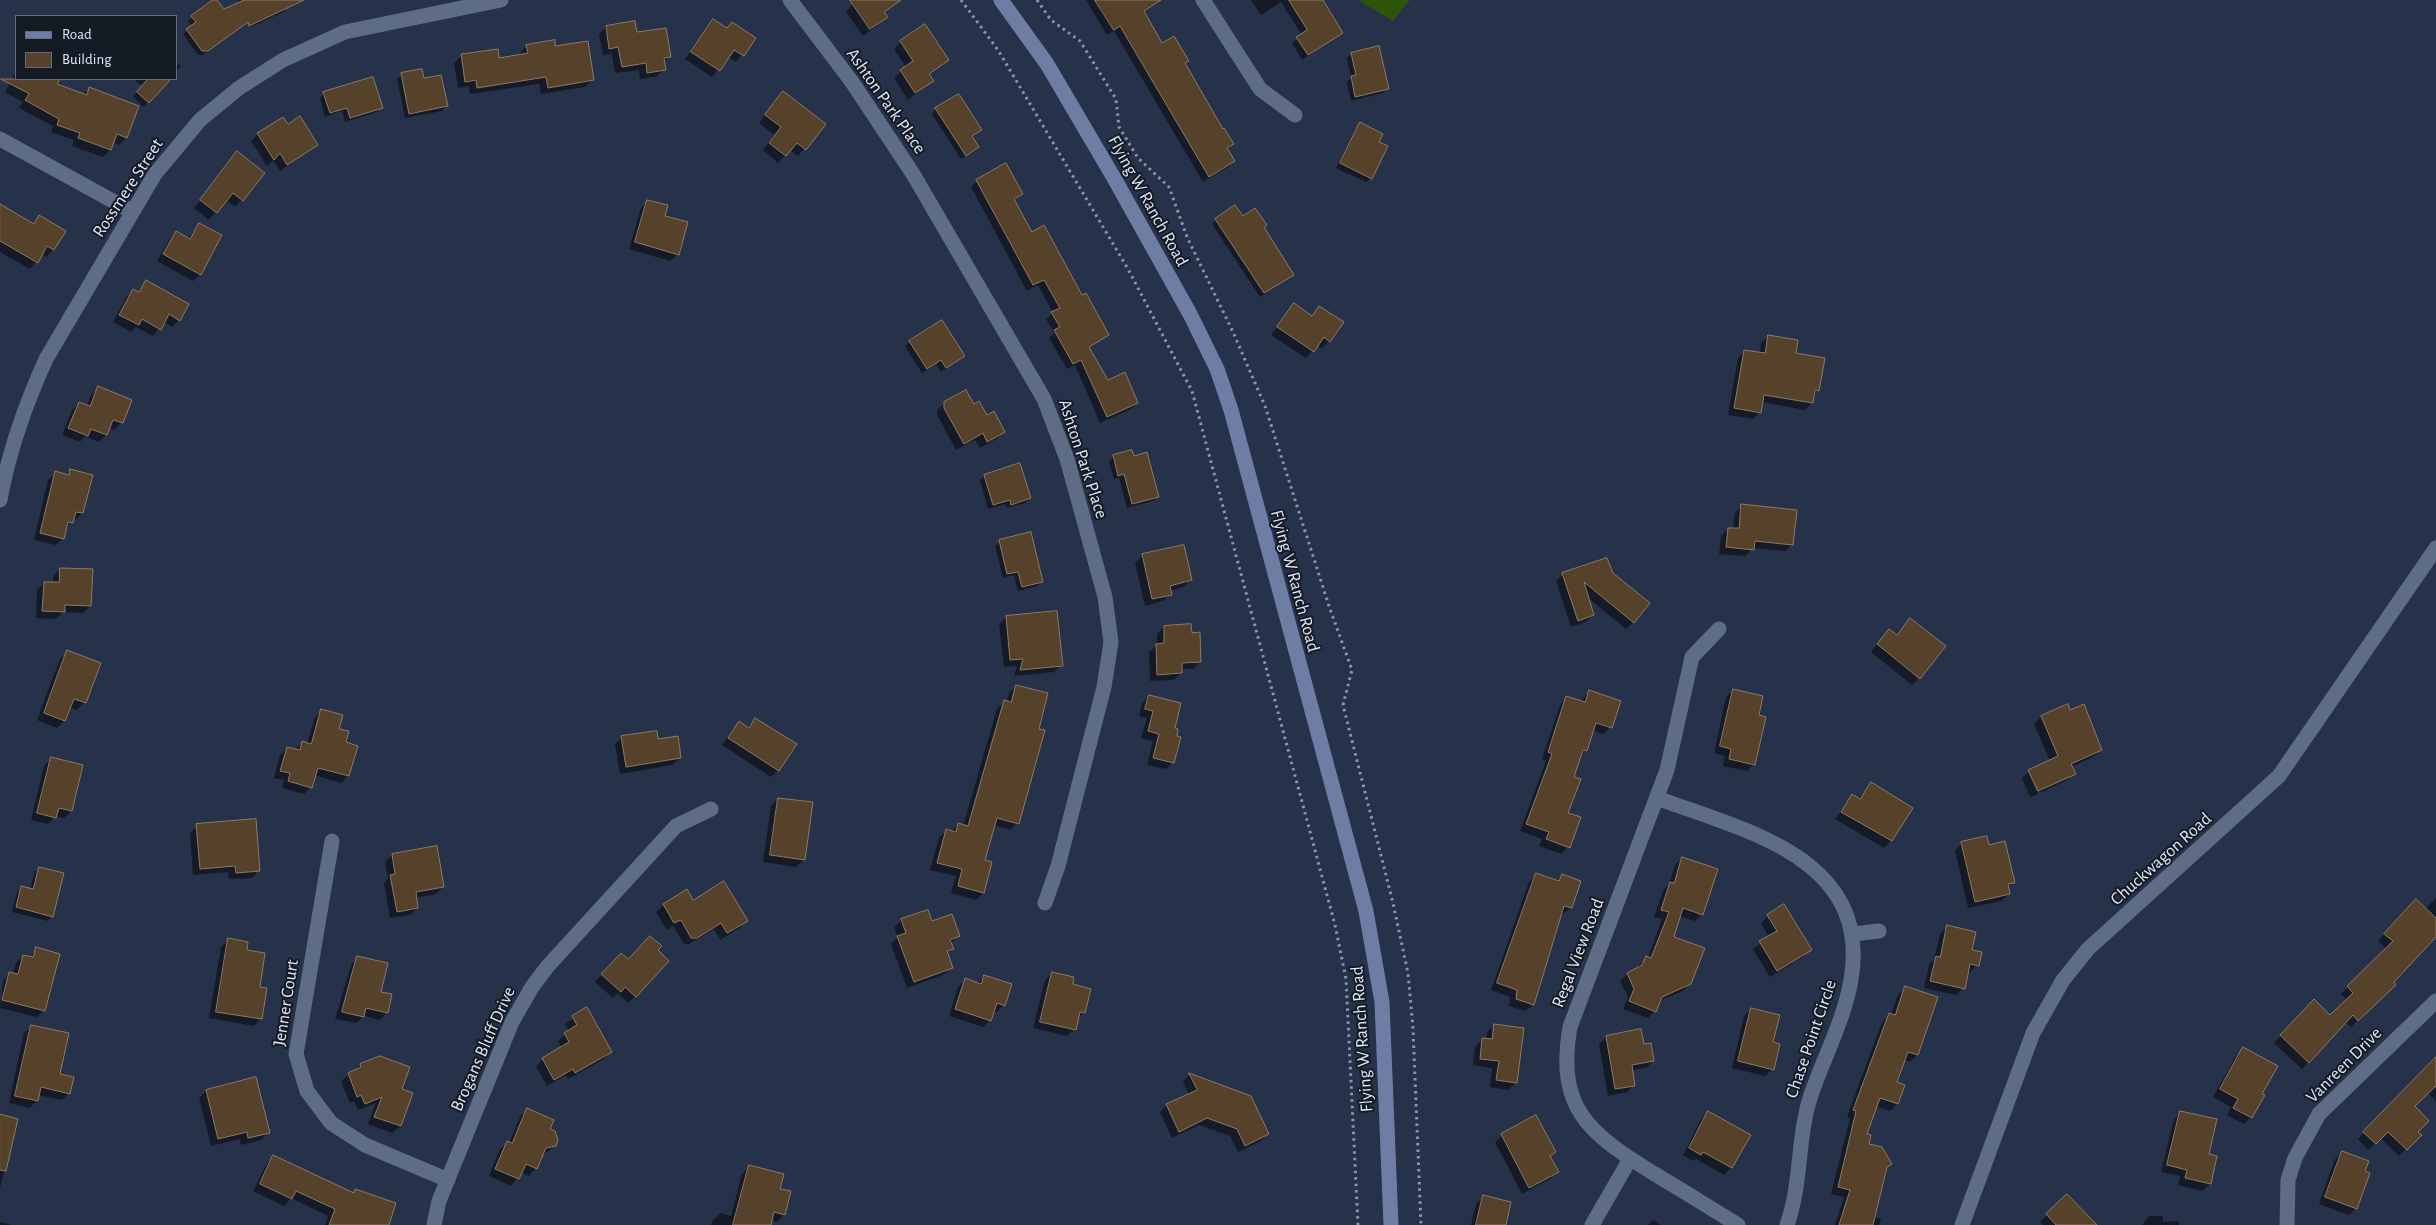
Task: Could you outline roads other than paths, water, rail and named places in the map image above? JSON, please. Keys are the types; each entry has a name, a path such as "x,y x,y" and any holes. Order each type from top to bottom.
{"street":[{"name":"Rossmere Street","path":"0,500 10,452 31,392 46,359 131,211 155,174 200,120 239,88 283,60 346,32 501,0"},
{"name":"Ashton Park Place","path":"790,0 852,82 913,174 1044,399 1068,459 1105,597 1111,642 1099,706 1058,866 1045,904"},
{"name":"Flying W Ranch Road","path":"1001,0 1047,64 1124,195 1190,314 1216,370 1230,410 1366,910 1382,1002 1391,1225"},
{"path":"1203,0 1260,89 1295,115"},
{"path":"0,139 131,211"},
{"name":"Chuckwagon Road","path":"1962,1225 2033,1033 2064,980 2088,949 2279,776 2436,548"},
{"name":"Regal View Road","path":"1719,628 1692,657 1667,770 1570,1027 1566,1051 1570,1093 1590,1128 1630,1159 1738,1225"},
{"name":"Chase Point Circle","path":"1657,798 1774,841 1795,853 1827,882 1842,907 1854,934 1854,959 1846,1002 1806,1111 1797,1185 1787,1225"},
{"name":"Brogans Bluff Drive","path":"434,1225 439,1201 512,1022 532,987 547,967 676,826 711,809"},
{"name":"Jenner Court","path":"332,841 296,1054 307,1091 330,1123 365,1145 448,1180"},
{"path":"1854,934 1879,931"},
{"name":"Vanreen Drive","path":"2287,1225 2288,1180 2295,1158 2319,1114 2436,1001"},
{"path":"1592,1225 1630,1159"}]}
